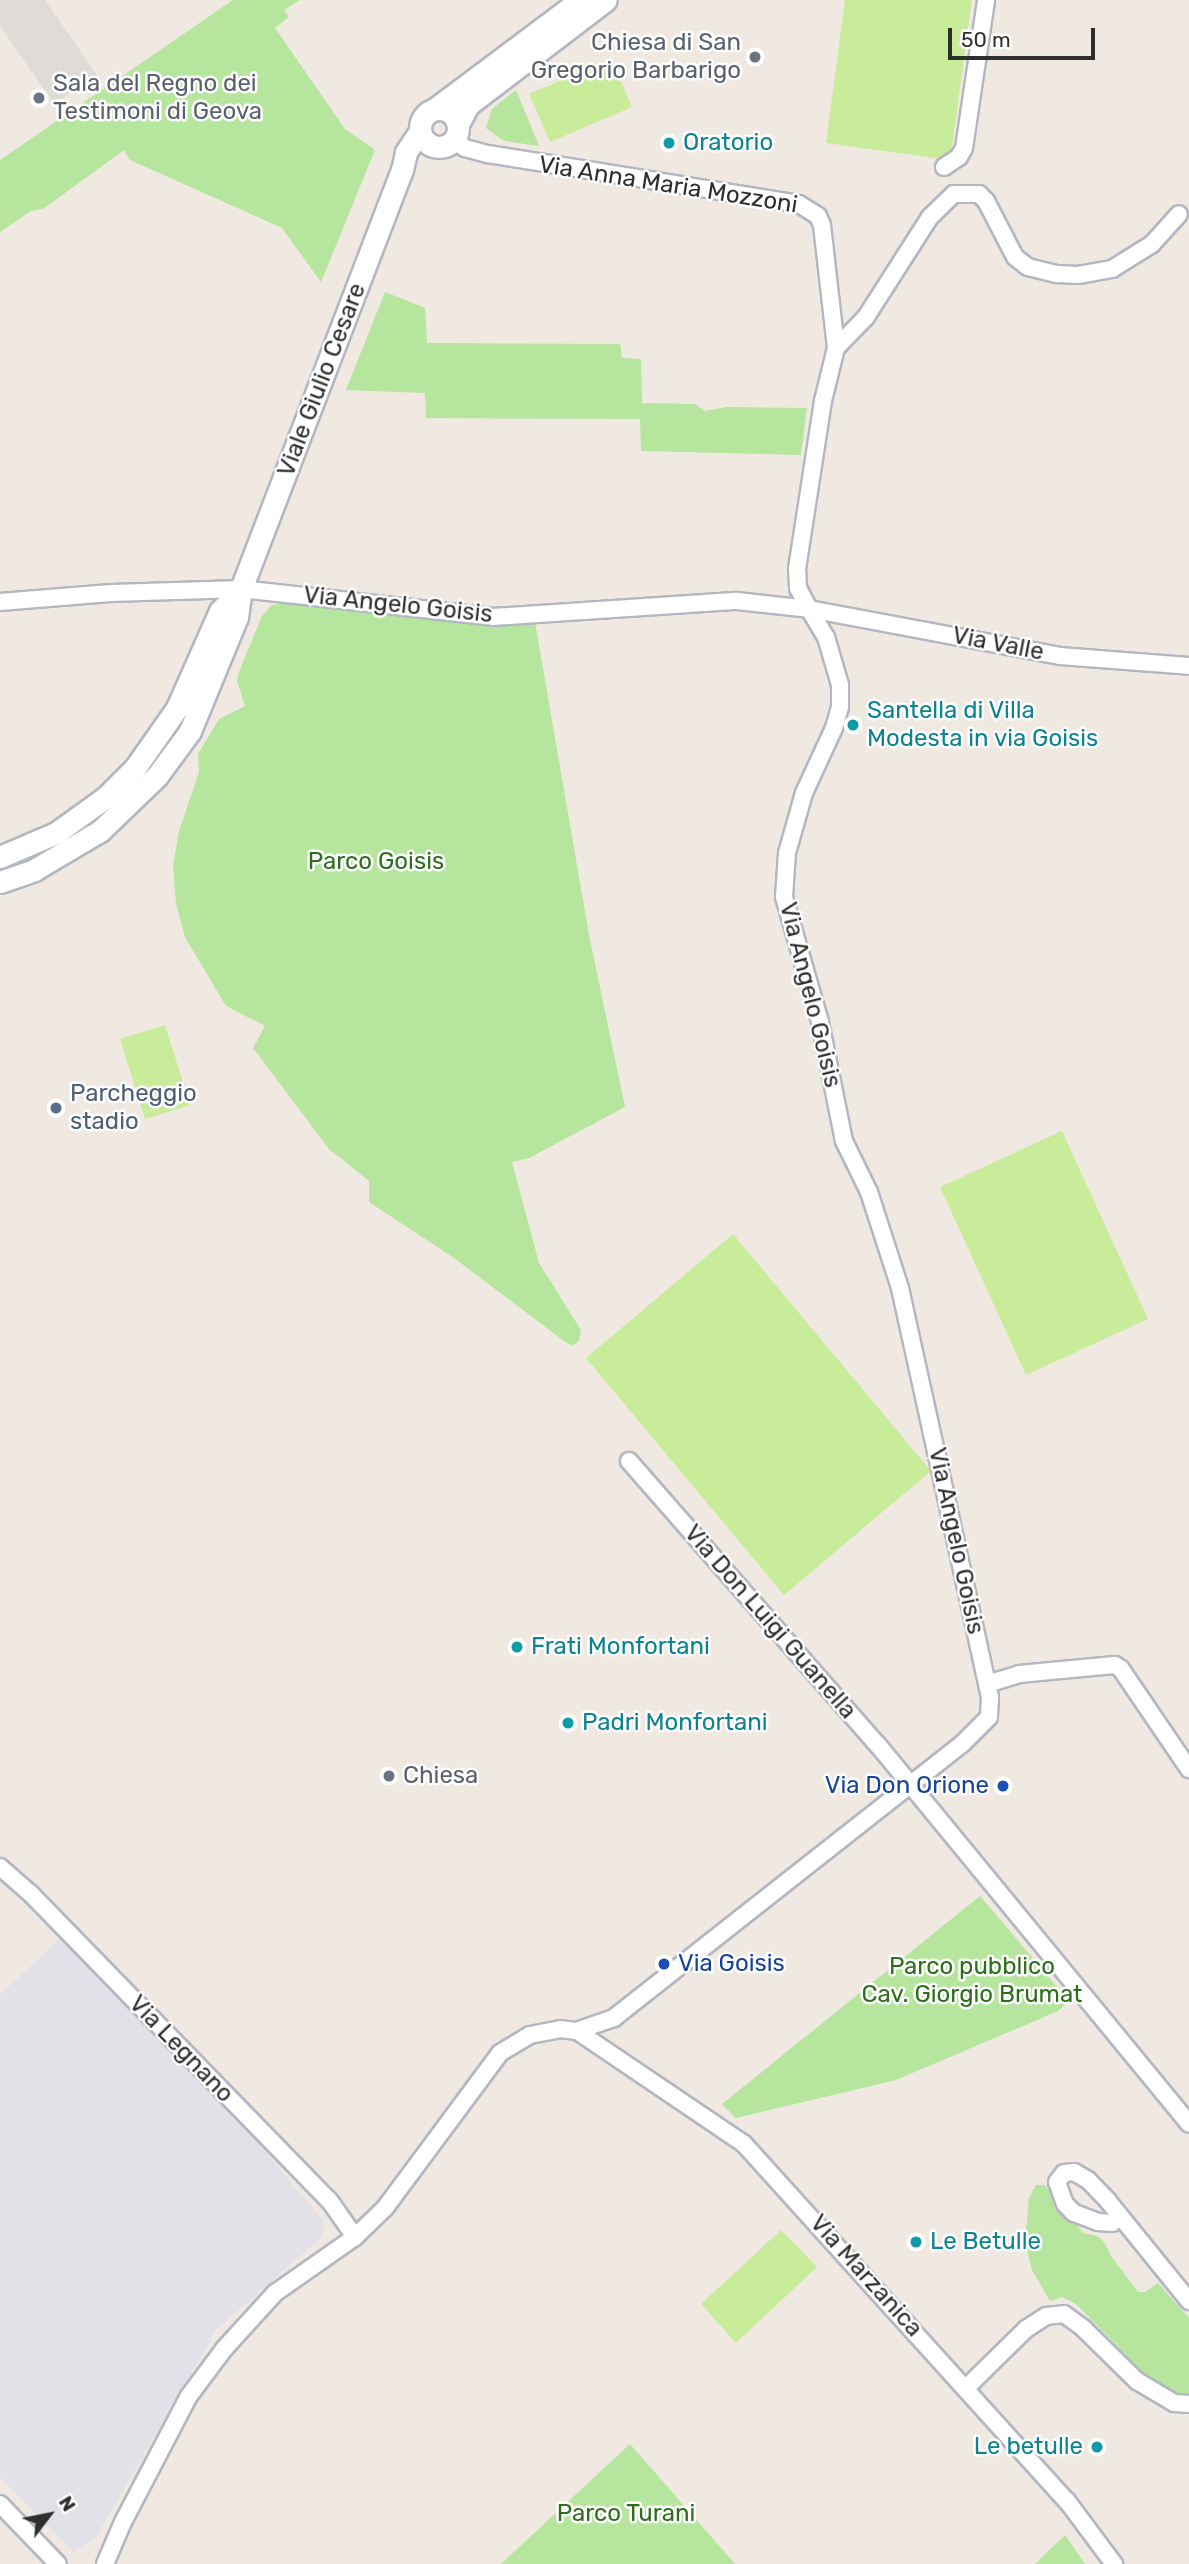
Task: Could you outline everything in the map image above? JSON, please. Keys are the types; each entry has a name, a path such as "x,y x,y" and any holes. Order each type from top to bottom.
{"street":[{"path":"450,137 428,143 420,131 423,117 580,0"},
{"path":"402,170 450,137 468,105 606,0"},
{"path":"944,167 959,157 964,148 986,0"},
{"path":"435,109 450,111 450,137"},
{"name":"Viale Giulio Cesare","path":"0,882 34,870 93,836 146,789 169,764 199,713 237,617 241,589 402,170 406,152 420,131"},
{"name":"Via Anna Maria Mozzoni","path":"450,137 465,148 488,154 782,201 810,208 822,225 836,348 818,434 797,568 798,588 809,609"},
{"path":"836,348 866,317 930,217 954,194 979,194 986,201 1015,257 1028,267 1057,274 1078,275 1112,269 1152,244 1179,215"},
{"name":"Viale Giulio Cesare","path":"0,857 56,833 97,804 135,768 177,708 220,611 241,589"},
{"name":"Via Angelo Goisis","path":"0,602 111,593 241,589 493,617 737,601 809,609 826,637 834,660 840,707 834,729 804,793 787,853 784,897 820,1022 844,1141 869,1192 900,1288 990,1708 986,1723 614,2018 577,2031"},
{"name":"Via Valle","path":"809,609 1060,656 1189,666"},
{"name":"Via Don Luigi Guanella","path":"629,1461 911,1784"},
{"path":"987,1684 1019,1674 1115,1665 1121,1669 1189,1769"},
{"path":"911,1784 1189,2124"},
{"name":"Via Legnano","path":"0,1867 31,1894 330,2200 355,2236"},
{"path":"105,2564 123,2522 189,2396 224,2349 275,2293 355,2236 385,2208 500,2053 516,2040 544,2030 577,2031"},
{"name":"Via Marzanica","path":"577,2031 744,2144 1086,2523 1114,2564"},
{"path":"1120,2217 1189,2301"},
{"path":"966,2388 1026,2329 1046,2316 1063,2314 1083,2328 1137,2381 1174,2403 1189,2404"},
{"path":"0,2504 58,2564"}],"shaded area":[{"path":"0,0 45,0 97,75 54,104 0,26"},
{"path":"60,1938 255,2139 322,2219 324,2229 320,2239 217,2329 95,2539 73,2552 0,2477 0,1995"}],"green space":[{"path":"233,0 300,0 284,10 289,17 275,28 345,129 375,150 321,282 282,228 130,160 124,150 43,209 31,211 0,232 0,160"},
{"path":"845,0 972,0 950,160 826,143"},
{"path":"611,59 632,107 550,142 529,94"},
{"path":"516,90 539,146 504,141 486,128 492,109"},
{"path":"385,292 425,308 427,343 620,344 622,358 641,359 642,403 695,404 705,411 727,407 807,408 801,455 641,451 640,419 426,418 425,393 346,390"},
{"name":"Parco Goisis","path":"284,603 468,622 535,622 589,935 625,1107 529,1158 512,1162 539,1263 581,1330 579,1341 573,1345 568,1344 454,1258 369,1202 369,1181 329,1149 253,1048 265,1026 226,1006 185,937 176,903 173,866 179,831 199,772 198,754 219,719 245,706 237,681 238,674 262,616 272,605"},
{"path":"165,1025 190,1105 145,1119 120,1039"},
{"path":"1062,1131 1148,1319 1026,1375 940,1187"},
{"path":"733,1234 931,1471 784,1595 586,1358"},
{"name":"Parco pubblico Cav. Giorgio Brumat","path":"980,1896 1069,2001 1058,2011 896,2080 736,2118 722,2104"},
{"path":"1036,2185 1045,2185 1083,2233 1098,2236 1105,2243 1111,2256 1138,2292 1145,2292 1158,2283 1189,2318 1189,2395 1174,2393 1146,2375 1076,2304 1062,2297 1050,2301 1032,2270 1025,2242 1029,2198"},
{"path":"781,2230 817,2267 736,2343 701,2304"},
{"name":"Parco Turani","path":"630,2444 735,2564 501,2564"},
{"path":"1065,2535 1085,2564 1035,2564"}],"place":[{"name":"Chiesa di San Gregorio Barbarigo","path":"755,57"},
{"name":"Sala del Regno dei Testimoni di Geova","path":"39,98"},
{"name":"Oratorio","path":"669,143"},
{"name":"Santella di Villa Modesta in via Goisis","path":"853,725"},
{"name":"Parcheggio stadio","path":"56,1108"},
{"name":"Frati Monfortani","path":"517,1647"},
{"name":"Padri Monfortani","path":"568,1723"},
{"name":"Chiesa","path":"389,1776"},
{"name":"Via Don Orione","path":"1003,1786"},
{"name":"Via Goisis","path":"664,1964"},
{"name":"Le Betulle","path":"916,2242"},
{"name":"Le betulle","path":"1097,2447"}]}
